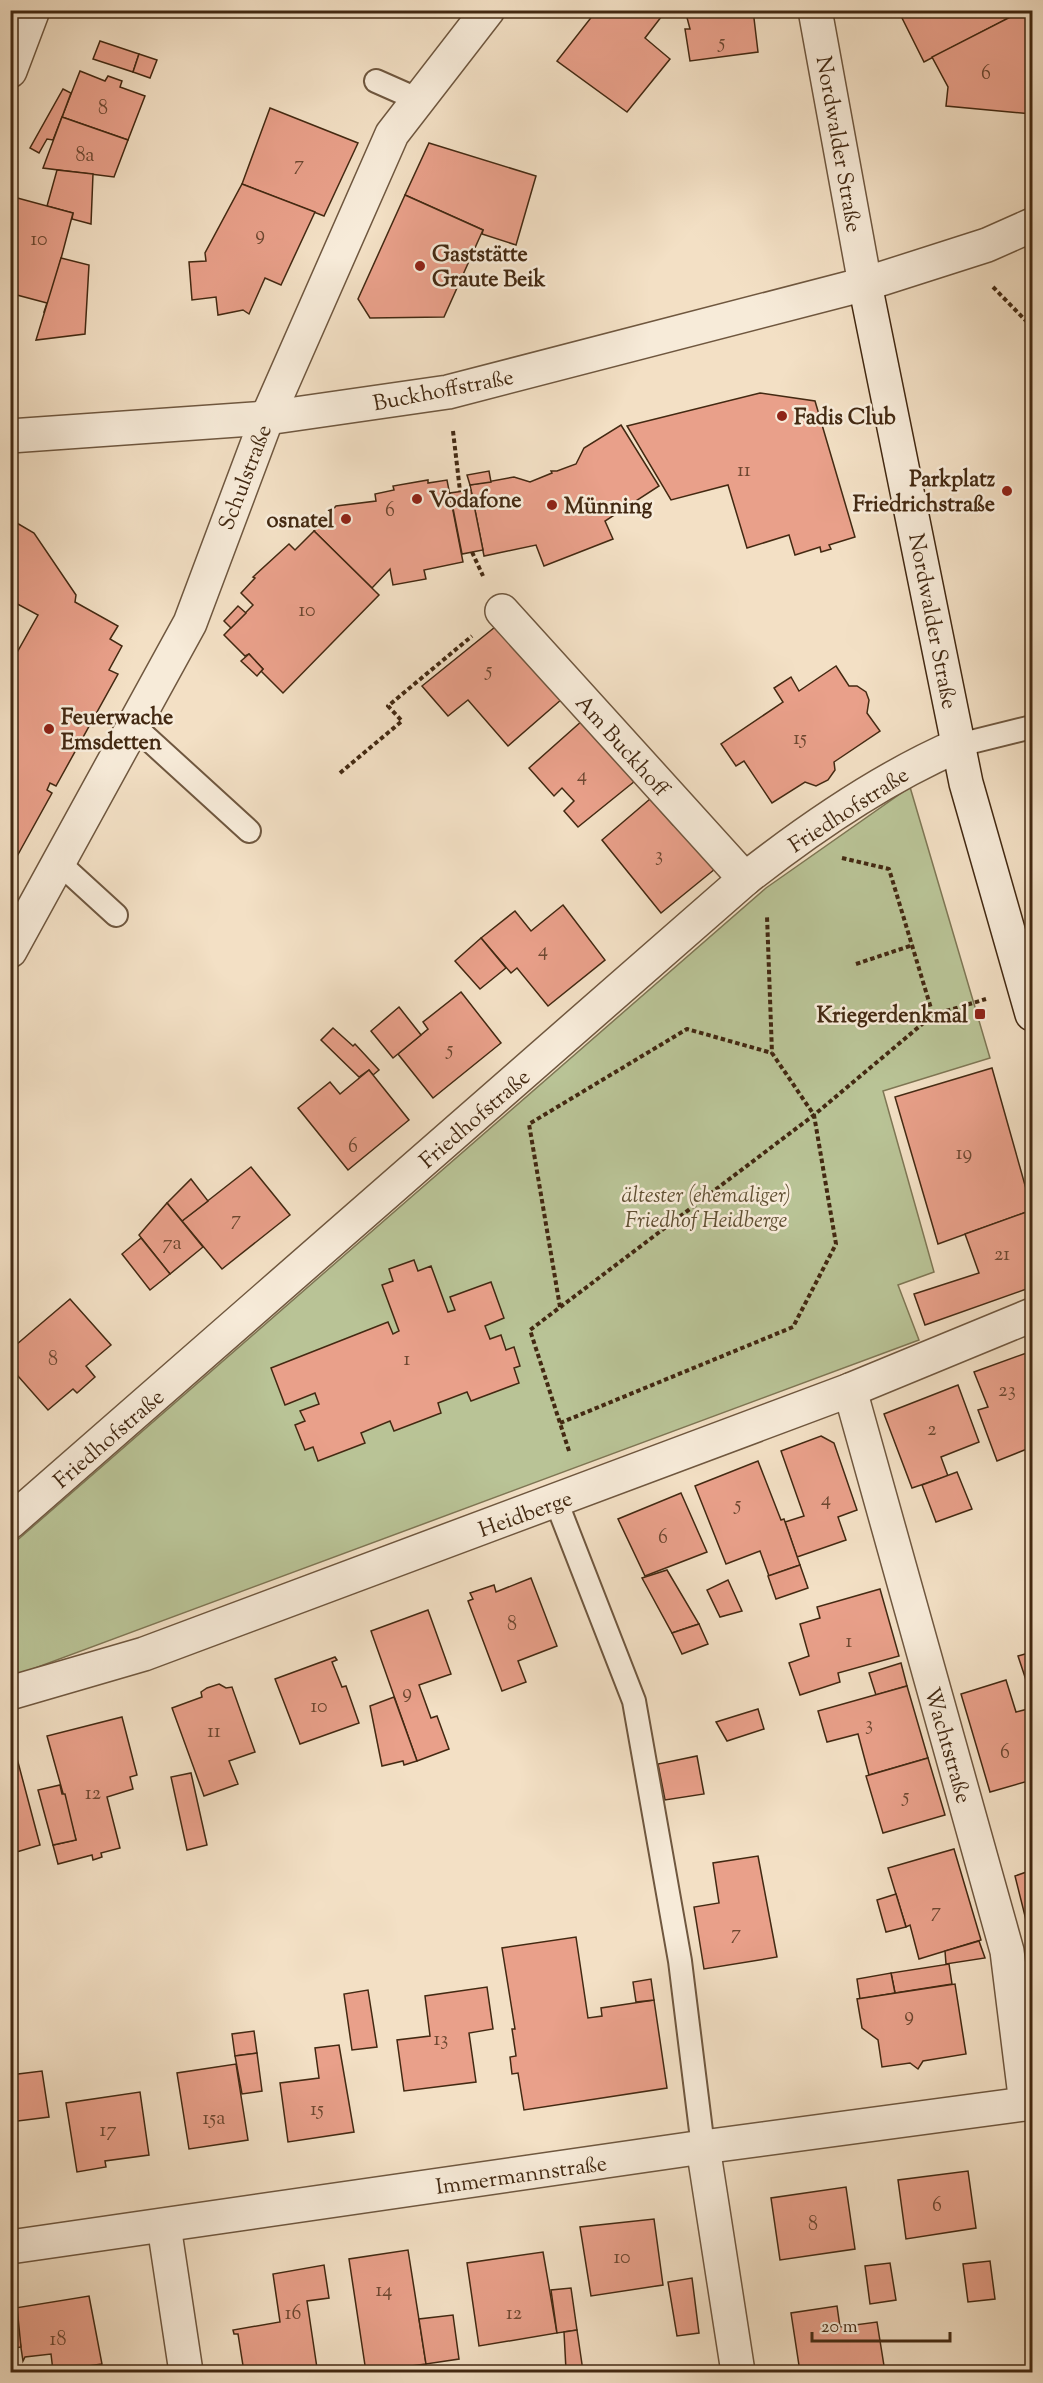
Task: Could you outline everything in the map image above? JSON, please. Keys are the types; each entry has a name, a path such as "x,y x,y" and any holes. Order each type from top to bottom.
{"street":[{"path":"10,71 33,10"},
{"name":"Schulstraße","path":"10,951 190,622 267,418 392,134 488,10"},
{"name":"Nordwalder Straße","path":"815,10 865,284 959,745 977,828 1029,1001"},
{"name":"Buckhoffstraße","path":"10,436 267,418 448,392 865,284 960,254 1032,225"},
{"name":"Am Buckhoff","path":"502,611 745,879"},
{"name":"Friedhofstraße","path":"10,1522 745,879 790,844 909,769 959,745"},
{"name":"Heidberge","path":"10,1693 144,1654 850,1390 1032,1316"},
{"name":"Wachtstraße","path":"850,1390 1007,1951 1029,2103"},
{"name":"Immermannstraße","path":"10,2247 703,2147 1029,2103"},
{"path":"703,2147 738,2373"},
{"path":"164,2226 186,2373"}],"lane":[{"path":"376,81 419,100"},
{"path":"134,726 249,831"},
{"path":"959,745 1032,727"},
{"path":"58,862 116,915"},
{"path":"569,1496 633,1701 680,1960 703,2147"}],"path":[{"path":"960,254 1032,327"},
{"path":"448,392 460,491"},
{"path":"340,773 402,721 388,706 502,611"},
{"path":"790,844 889,869 933,1015"},
{"path":"560,1423 793,1327 836,1244 814,1116 772,1053 767,907"},
{"path":"856,964 913,945"},
{"path":"569,1496 560,1423 530,1330 814,1116 933,1015 1029,1001"},
{"path":"560,1308 529,1124 687,1029 772,1053"}],"green space":[{"name":"ältester (ehemaliger) Friedhof Heidberge","path":"910,787 990,1058 883,1091 934,1272 898,1285 919,1340 11,1677 10,1549 14,1543 766,888"}],"building":[{"path":"597,10 665,12 645,38 670,59 627,112 557,61"},
{"path":"685,10 753,10 758,52 690,61 685,29 690,29"},
{"path":"898,10 1024,10 924,62"},
{"path":"1024,10 1032,10 1032,114 946,106 948,87 932,57"},
{"path":"100,41 139,54 133,72 93,59"},
{"path":"139,54 157,60 150,78 133,72"},
{"path":"80,71 105,81 108,76 122,81 120,87 145,96 128,140 62,117"},
{"path":"63,89 71,93 62,117 53,140 47,139 39,153 30,148"},
{"path":"270,108 358,143 324,216 242,184"},
{"path":"62,117 128,140 114,177 43,168"},
{"path":"429,143 536,176 516,245 482,234 483,230 405,195"},
{"path":"57,170 93,174 91,224 72,219 73,213 47,206"},
{"path":"242,184 315,212 281,285 265,278 249,314 243,310 218,315 216,297 192,300 189,262 206,261 205,253"},
{"name":"Gaststätte Graute Beik","path":"405,195 483,230 444,317 370,318 358,299"},
{"path":"10,196 73,213 47,312 44,312 47,303 13,294 10,302"},
{"path":"61,258 89,265 85,334 36,340"},
{"path":"760,393 815,401 855,537 829,545 831,549 821,552 820,547 795,555 789,535 747,548 728,485 671,500 627,426"},
{"name":"Münning","path":"621,425 659,486 605,521 613,539 544,566 536,545 484,556 470,485 514,477 530,482 552,473 551,471 576,464 584,448"},
{"path":"489,471 491,482 470,485 467,475"},
{"path":"428,480 428,483 447,480 463,562 424,570 426,579 393,585 390,569 372,588 314,531 336,506 376,501 375,494 394,490 393,486"},
{"path":"471,490 483,550 462,554 450,493"},
{"name":"Feuerwache Emsdetten","path":"10,519 34,533 76,595 75,602 118,626 110,639 122,646 109,670 118,674 56,786 50,783 47,790 52,793 10,869 10,665 38,615 10,600"},
{"path":"314,531 379,595 283,693 261,671 263,669 249,654 245,656 224,635 253,605 241,593 255,578 253,577 289,544 295,550"},
{"path":"238,606 246,613 231,628 224,621"},
{"path":"500,623 562,699 508,746 468,700 448,716 422,686"},
{"path":"249,654 263,669 257,676 241,661"},
{"path":"836,666 849,686 857,686 866,692 869,700 867,713 880,731 834,762 835,770 828,780 816,786 805,782 772,803 744,761 736,766 721,744 783,702 774,688 791,677 799,691"},
{"path":"583,720 635,781 578,827 564,811 574,801 562,788 554,796 529,768"},
{"path":"650,799 673,825 677,821 715,869 661,913 602,840"},
{"path":"563,905 605,960 548,1006 517,968 511,973 481,938 515,911 531,931"},
{"path":"481,938 506,968 480,989 455,961"},
{"path":"461,992 501,1043 433,1098 398,1054 428,1029 423,1022"},
{"path":"399,1007 421,1035 393,1058 371,1031"},
{"path":"333,1028 353,1046 355,1044 379,1070 373,1075 369,1070 359,1077 321,1040"},
{"path":"992,1068 1032,1210 938,1244 895,1097"},
{"path":"369,1070 409,1120 348,1170 298,1108 330,1082 340,1094"},
{"path":"251,1167 290,1215 222,1269 182,1221"},
{"path":"191,1179 208,1201 182,1221 167,1203"},
{"path":"167,1203 203,1247 170,1274 139,1235"},
{"path":"1032,1210 1032,1287 925,1325 914,1294 979,1273 965,1234"},
{"path":"141,1238 170,1274 150,1290 122,1254"},
{"path":"414,1260 418,1271 431,1266 448,1312 455,1310 450,1297 491,1282 504,1318 485,1326 490,1339 501,1335 506,1350 514,1347 520,1366 514,1368 519,1383 471,1401 467,1392 438,1403 441,1413 394,1431 390,1421 361,1433 365,1443 318,1461 313,1447 305,1450 295,1425 305,1421 300,1411 319,1404 315,1393 285,1405 271,1368 388,1322 393,1334 399,1331 382,1285 393,1281 389,1269"},
{"path":"70,1299 111,1345 86,1366 95,1377 77,1393 73,1389 48,1410 10,1367 10,1350"},
{"path":"1032,1351 1032,1447 997,1461 978,1410 988,1407 974,1372"},
{"path":"958,1385 979,1442 941,1457 948,1476 912,1488 884,1414"},
{"path":"821,1436 834,1443 857,1510 838,1517 846,1540 797,1557 785,1522 804,1516 781,1451"},
{"path":"758,1461 781,1520 784,1519 800,1565 769,1576 760,1551 726,1564 695,1486"},
{"path":"957,1472 972,1509 936,1522 922,1485"},
{"path":"681,1493 707,1552 645,1576 618,1519"},
{"path":"800,1565 808,1588 776,1599 768,1576"},
{"path":"667,1570 699,1624 672,1633 642,1578"},
{"path":"531,1578 557,1646 518,1661 526,1682 502,1691 468,1601 473,1599 470,1593 494,1585 496,1592"},
{"path":"728,1580 742,1611 720,1617 707,1590"},
{"path":"880,1589 899,1656 838,1673 840,1682 800,1695 789,1663 809,1656 800,1624 820,1618 817,1607"},
{"path":"428,1610 451,1674 419,1685 431,1718 437,1716 449,1749 417,1761 371,1631"},
{"path":"699,1624 708,1644 682,1654 672,1633"},
{"path":"1032,1652 1032,1681 1027,1683 1018,1656"},
{"path":"335,1657 337,1660 332,1662 342,1687 346,1686 359,1723 300,1744 275,1679"},
{"path":"901,1663 907,1686 876,1695 869,1673"},
{"path":"1006,1680 1016,1712 1028,1709 1032,1723 1032,1780 990,1792 961,1694"},
{"path":"219,1684 226,1688 232,1687 255,1752 229,1761 238,1784 204,1796 172,1708 202,1697 201,1692"},
{"path":"907,1686 928,1758 869,1775 858,1734 827,1742 818,1711"},
{"path":"394,1697 417,1761 404,1765 403,1761 382,1766 370,1706"},
{"path":"758,1709 764,1729 727,1741 716,1722"},
{"path":"122,1717 137,1775 130,1777 133,1789 107,1797 120,1848 101,1853 102,1857 93,1860 92,1855 58,1864 53,1845 76,1840 47,1736"},
{"path":"10,1732 40,1845 10,1854"},
{"path":"697,1756 704,1794 665,1800 658,1764"},
{"path":"928,1758 945,1815 883,1833 866,1776"},
{"path":"191,1773 207,1845 187,1850 171,1777"},
{"path":"60,1785 62,1794 65,1794 76,1840 53,1845 38,1790"},
{"path":"954,1849 981,1940 919,1959 910,1925 906,1927 888,1868"},
{"path":"758,1856 777,1957 704,1969 694,1907 719,1903 713,1863"},
{"path":"1032,1870 1032,1944 1015,1876"},
{"path":"896,1894 906,1927 886,1932 877,1900"},
{"path":"576,1937 588,2018 602,2016 601,2008 654,2000 667,2088 524,2110 518,2073 512,2074 510,2057 516,2056 512,2029 515,2029 502,1948"},
{"path":"979,1941 985,1958 946,1964 945,1951"},
{"path":"949,1964 952,1984 895,1993 891,1973"},
{"path":"891,1973 895,1993 860,1999 857,1979"},
{"path":"651,1979 654,2000 636,2002 633,1982"},
{"path":"955,1984 966,2054 923,2061 918,2069 910,2063 882,2067 878,2040 862,2028 857,1999"},
{"path":"487,1987 493,2029 469,2033 476,2082 404,2091 397,2040 430,2036 425,1996"},
{"path":"368,1990 377,2047 352,2050 344,1994"},
{"path":"254,2031 257,2053 235,2056 232,2034"},
{"path":"339,2045 354,2132 288,2142 280,2083 319,2078 315,2048"},
{"path":"257,2053 262,2091 242,2094 235,2056"},
{"path":"236,2064 248,2140 189,2149 177,2073"},
{"path":"42,2071 49,2117 10,2122 10,2075"},
{"path":"140,2092 149,2155 105,2161 106,2167 77,2172 66,2103"},
{"path":"968,2171 976,2228 906,2239 898,2180"},
{"path":"846,2187 855,2249 780,2260 771,2198"},
{"path":"654,2219 663,2285 591,2296 580,2227"},
{"path":"408,2250 426,2364 366,2372 349,2259"},
{"path":"543,2252 557,2333 479,2346 467,2263"},
{"path":"990,2261 995,2299 968,2302 963,2264"},
{"path":"890,2263 896,2300 870,2304 865,2266"},
{"path":"324,2265 329,2298 307,2301 317,2368 287,2372 244,2372 238,2334 234,2334 233,2330 280,2322 273,2274"},
{"path":"692,2278 699,2333 677,2336 668,2282"},
{"path":"571,2288 577,2330 557,2333 551,2290"},
{"path":"89,2296 102,2364 53,2371 51,2354 25,2357 23,2361 15,2308"},
{"path":"16,2298 21,2347 10,2349 10,2299"},
{"path":"837,2306 840,2327 877,2322 885,2372 800,2372 791,2313"},
{"path":"453,2315 459,2359 426,2364 419,2319"},
{"path":"577,2330 583,2371 569,2372 566,2370 564,2332"}],"place":[{"name":"Gaststätte Graute Beik","path":"420,266"},
{"name":"Fadis Club","path":"782,416"},
{"name":"Parkplatz Friedrichstraße","path":"1007,491"},
{"name":"Vodafone","path":"417,499"},
{"name":"Münning","path":"552,505"},
{"name":"osnatel","path":"346,519"},
{"name":"Feuerwache Emsdetten","path":"49,729"},
{"name":"Kriegerdenkmal","path":"980,1014"}]}
